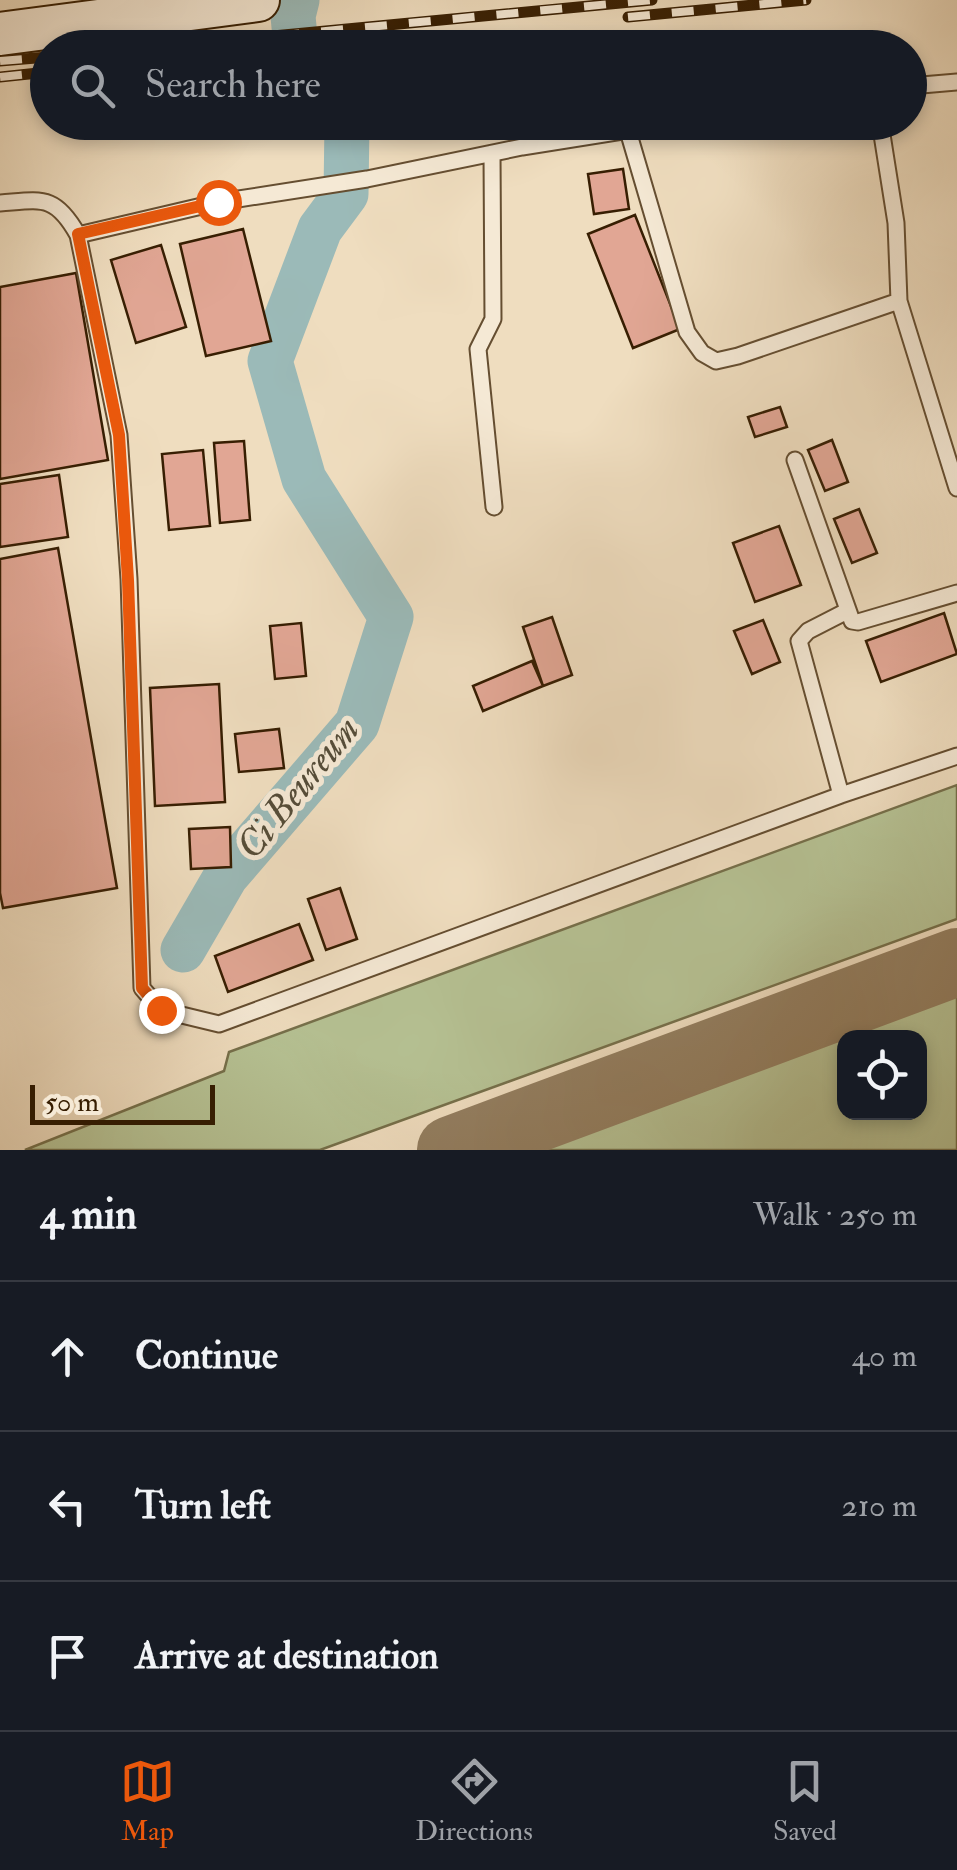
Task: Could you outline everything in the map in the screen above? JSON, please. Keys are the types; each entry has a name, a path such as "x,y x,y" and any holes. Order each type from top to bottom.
{"street":[{"path":"30,30 258,0"},
{"path":"0,34 30,30"}],"lane":[{"path":"927,85 957,82"},
{"path":"78,234 218,202 575,140"},
{"path":"631,140 687,332 702,353 716,361 738,356 898,300"},
{"path":"883,140 896,223 898,300 957,488"},
{"path":"492,154 493,319 478,349 494,506"},
{"path":"0,203 53,203 61,208 78,234 119,435 142,988 161,1010 220,1024 957,756"},
{"path":"795,460 852,621 957,593"},
{"path":"841,795 799,640 808,631 847,612"}],"green space":[{"path":"957,785 957,919 320,1150 25,1150 224,1071 229,1052"},
{"path":"957,990 957,1150 521,1150 837,1034 837,1120 927,1120 927,1030 848,1030"}],"building":[{"path":"623,169 629,209 594,214 588,174"},
{"path":"635,215 680,329 633,348 588,234"},
{"path":"243,229 271,341 206,356 180,244"},
{"path":"161,245 186,327 136,343 111,260"},
{"path":"76,273 108,460 0,479 0,287"},
{"path":"780,407 787,427 755,437 748,417"},
{"path":"832,440 848,482 825,491 808,450"},
{"path":"244,441 250,520 220,523 214,443"},
{"path":"203,450 210,526 169,530 162,454"},
{"path":"59,475 68,537 0,547 0,484"},
{"path":"859,509 877,553 852,563 834,519"},
{"path":"779,526 801,585 755,602 733,543"},
{"path":"58,548 117,888 3,908 0,559"},
{"path":"944,613 957,654 881,682 866,641"},
{"path":"552,617 572,675 543,686 523,627"},
{"path":"763,620 780,662 752,674 734,631"},
{"path":"301,623 306,676 275,679 270,626"},
{"path":"532,661 543,686 483,711 473,686"},
{"path":"219,684 225,802 155,806 150,688"},
{"path":"279,729 284,768 239,772 235,734"},
{"path":"230,827 231,867 191,869 189,829"},
{"path":"340,888 357,939 326,950 308,899"},
{"path":"299,924 313,960 228,992 215,956"}],"waterway":[{"name":"Ci Beureum","path":"294,30 297,0"},
{"name":"Ci Beureum","path":"183,950 226,876 357,724 391,617 304,479 270,361 320,229 346,194 347,140"}],"taxiway":[{"path":"451,1150 957,962"}],"railway":[{"path":"336,30 652,0"},
{"path":"628,17 806,0"},
{"path":"0,61 30,58"},
{"path":"0,77 30,74"}],"route":[{"path":"161,1010 142,988 119,435 78,234 218,202"}]}
